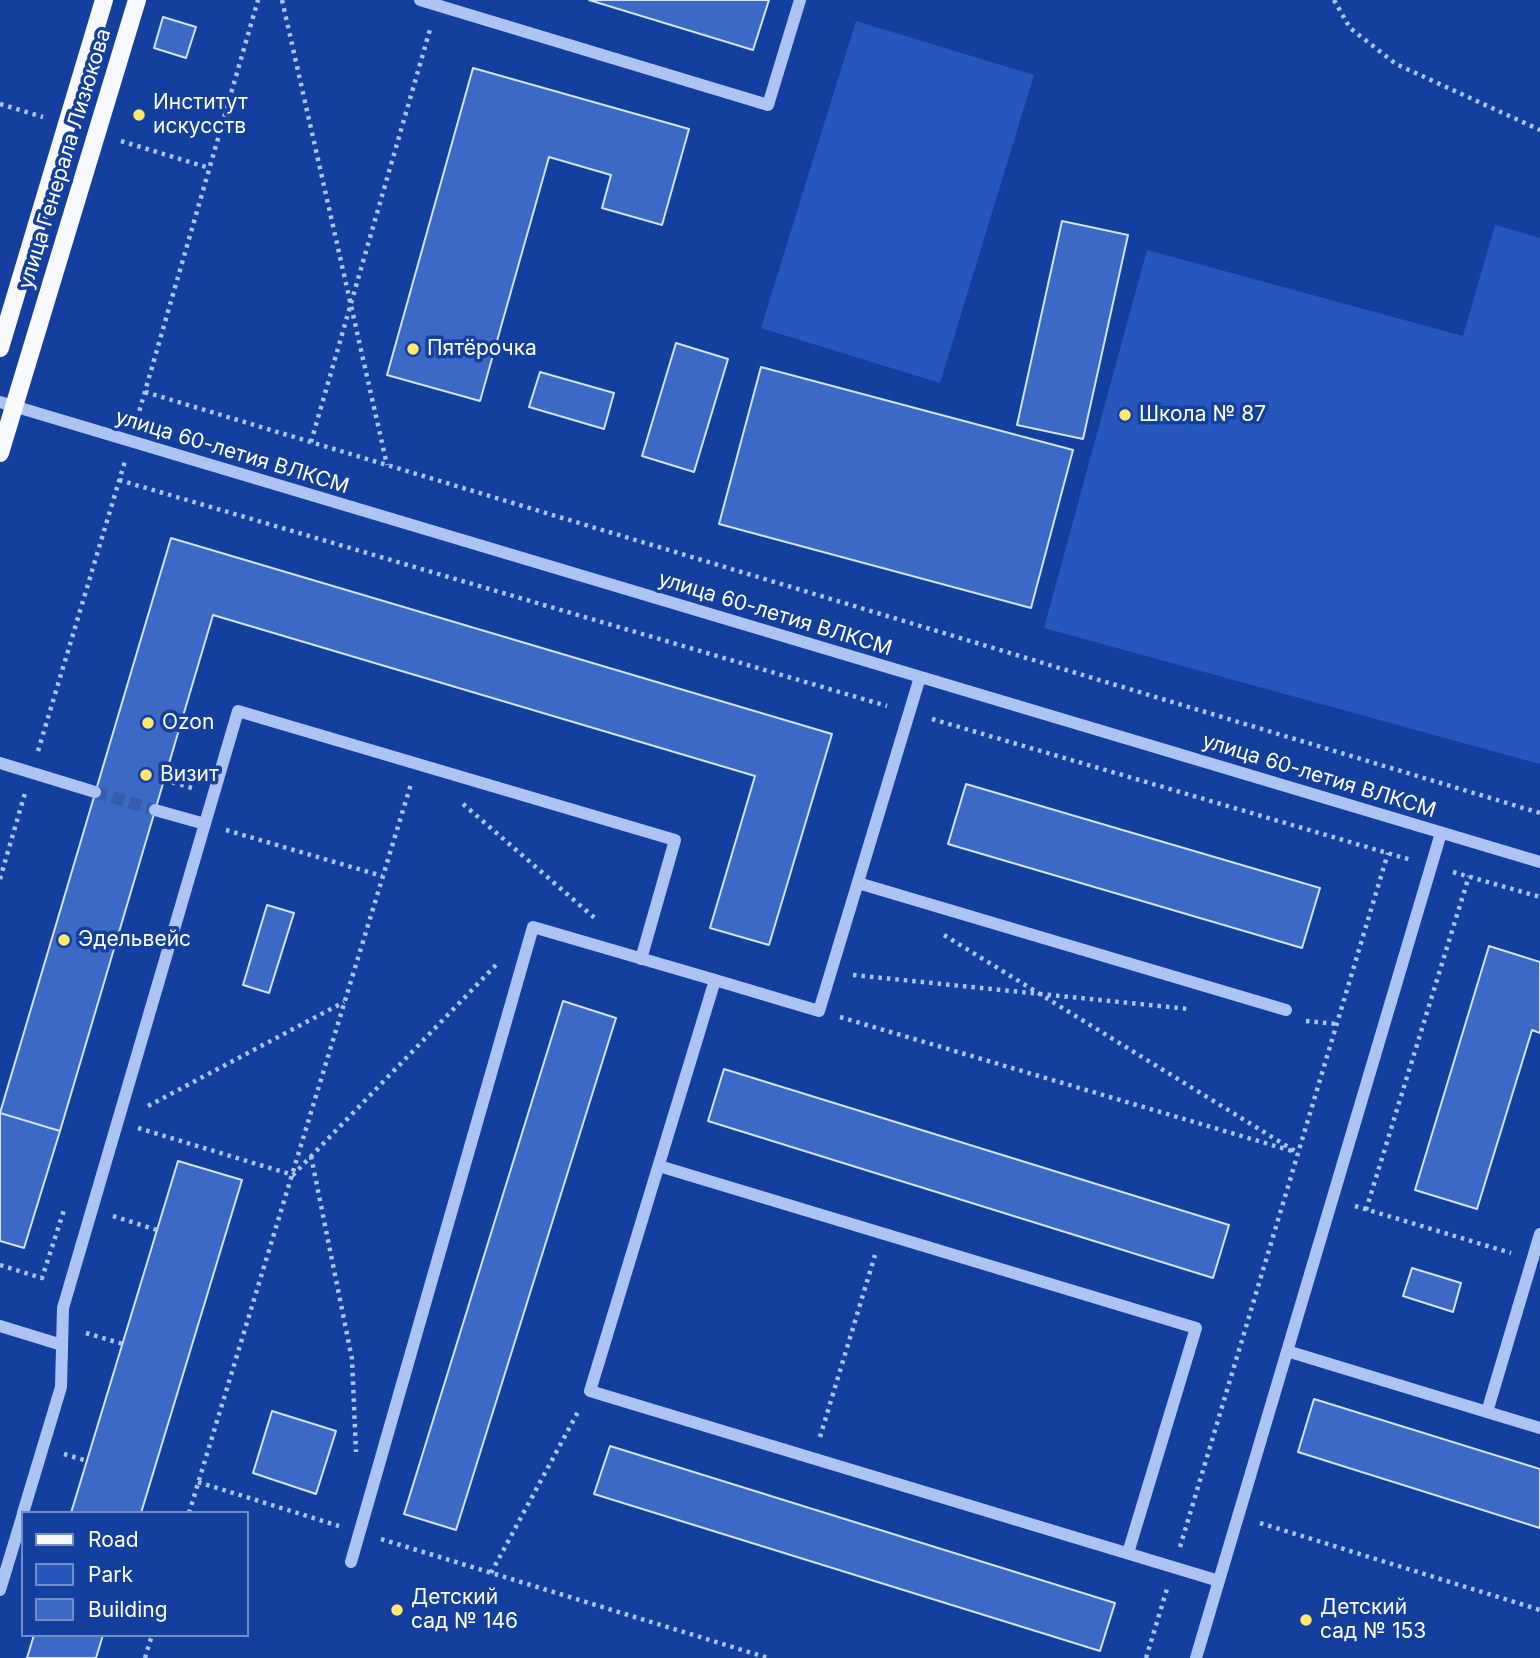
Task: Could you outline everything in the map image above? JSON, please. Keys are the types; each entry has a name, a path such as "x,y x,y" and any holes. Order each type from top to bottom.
{"main road":[{"name":"улица Генерала Лизюкова","path":"0,348 104,0"},
{"name":"улица Генерала Лизюкова","path":"0,453 7,404 137,0"}],"street":[{"path":"420,0 768,105 800,0"},
{"name":"улица 60-летия ВЛКСМ","path":"7,404 1540,862"},
{"path":"351,1562 533,927 819,1011 920,677"},
{"path":"24,1511 61,1387 63,1308 238,711 675,840 642,958"},
{"path":"0,763 95,792"},
{"path":"155,810 205,824"},
{"path":"1196,1658 1441,832"},
{"path":"858,883 1286,1010"},
{"path":"715,980 590,1391 1219,1581"},
{"path":"659,1166 1196,1328 1128,1553"},
{"path":"1487,1412 1540,1234"},
{"path":"0,1326 62,1345"},
{"path":"1287,1351 1540,1427"},
{"path":"0,1590 21,1520"}],"path":[{"path":"282,0 387,465"},
{"path":"1334,0 1350,28 1396,64 1540,130"},
{"path":"311,442 437,5"},
{"path":"145,392 1540,813"},
{"path":"119,480 1540,897"},
{"path":"190,1511 417,764"},
{"path":"458,799 601,923"},
{"path":"205,824 383,876"},
{"path":"1146,1658 1388,853"},
{"path":"1366,1210 1469,876"},
{"path":"293,1175 533,927"},
{"path":"937,931 1298,1153"},
{"path":"831,972 1201,1010"},
{"path":"117,1122 345,1001"},
{"path":"819,1011 1298,1153"},
{"path":"1296,1020 1336,1024"},
{"path":"117,1122 293,1175"},
{"path":"311,1156 352,1359 356,1453"},
{"path":"1332,1199 1532,1259"},
{"path":"0,1265 42,1278 67,1201"},
{"path":"92,1210 158,1230"},
{"path":"814,1458 882,1234"},
{"path":"62,1325 123,1344"},
{"path":"491,1573 590,1391"},
{"path":"198,1482 768,1658"},
{"path":"1238,1517 1540,1610"},
{"path":"145,1658 151,1637"}],"green space":[{"path":"856,21 1034,75 940,383 761,328"},
{"path":"1495,225 1540,238 1540,764 1044,628 1147,250 1463,336"}],"building":[{"path":"589,0 769,0 753,50"},
{"path":"163,17 196,27 186,58 154,48"},
{"path":"473,68 689,129 662,225 602,208 611,175 549,157 480,401 387,375"},
{"path":"1062,221 1128,235 1083,439 1017,425"},
{"path":"676,343 728,359 694,472 642,456"},
{"path":"761,367 1073,450 1031,608 719,524"},
{"path":"540,372 614,393 604,429 529,407"},
{"path":"171,538 832,734 769,945 710,928 755,776 213,615 60,1131 0,1113"},
{"path":"966,784 1320,888 1302,948 948,844"},
{"path":"267,905 294,913 269,993 243,985"},
{"path":"1489,946 1540,962 1540,1033 1532,1030 1477,1209 1415,1190"},
{"path":"563,1001 616,1018 456,1530 404,1514"},
{"path":"724,1069 1229,1225 1213,1278 708,1121"},
{"path":"0,1113 60,1131 24,1248 0,1241"},
{"path":"178,1161 242,1180 142,1511 72,1511"},
{"path":"1412,1268 1461,1283 1453,1312 1403,1296"},
{"path":"1314,1399 1540,1469 1540,1528 1298,1452"},
{"path":"272,1411 336,1431 316,1494 253,1473"},
{"path":"610,1446 1115,1603 1100,1651 594,1494"},
{"path":"33,1637 102,1637 96,1658 27,1658"}],"tunnel":[{"path":"95,792 155,810"}],"place":[{"name":"Институт искусств","path":"139,115"},
{"name":"Пятёрочка","path":"413,349"},
{"name":"Школа № 87","path":"1125,415"},
{"name":"Ozon","path":"148,723"},
{"name":"Визит","path":"146,775"},
{"name":"Эдельвейс","path":"64,940"},
{"name":"Детский сад № 146","path":"397,1610"},
{"name":"Детский сад № 153","path":"1306,1620"}]}
